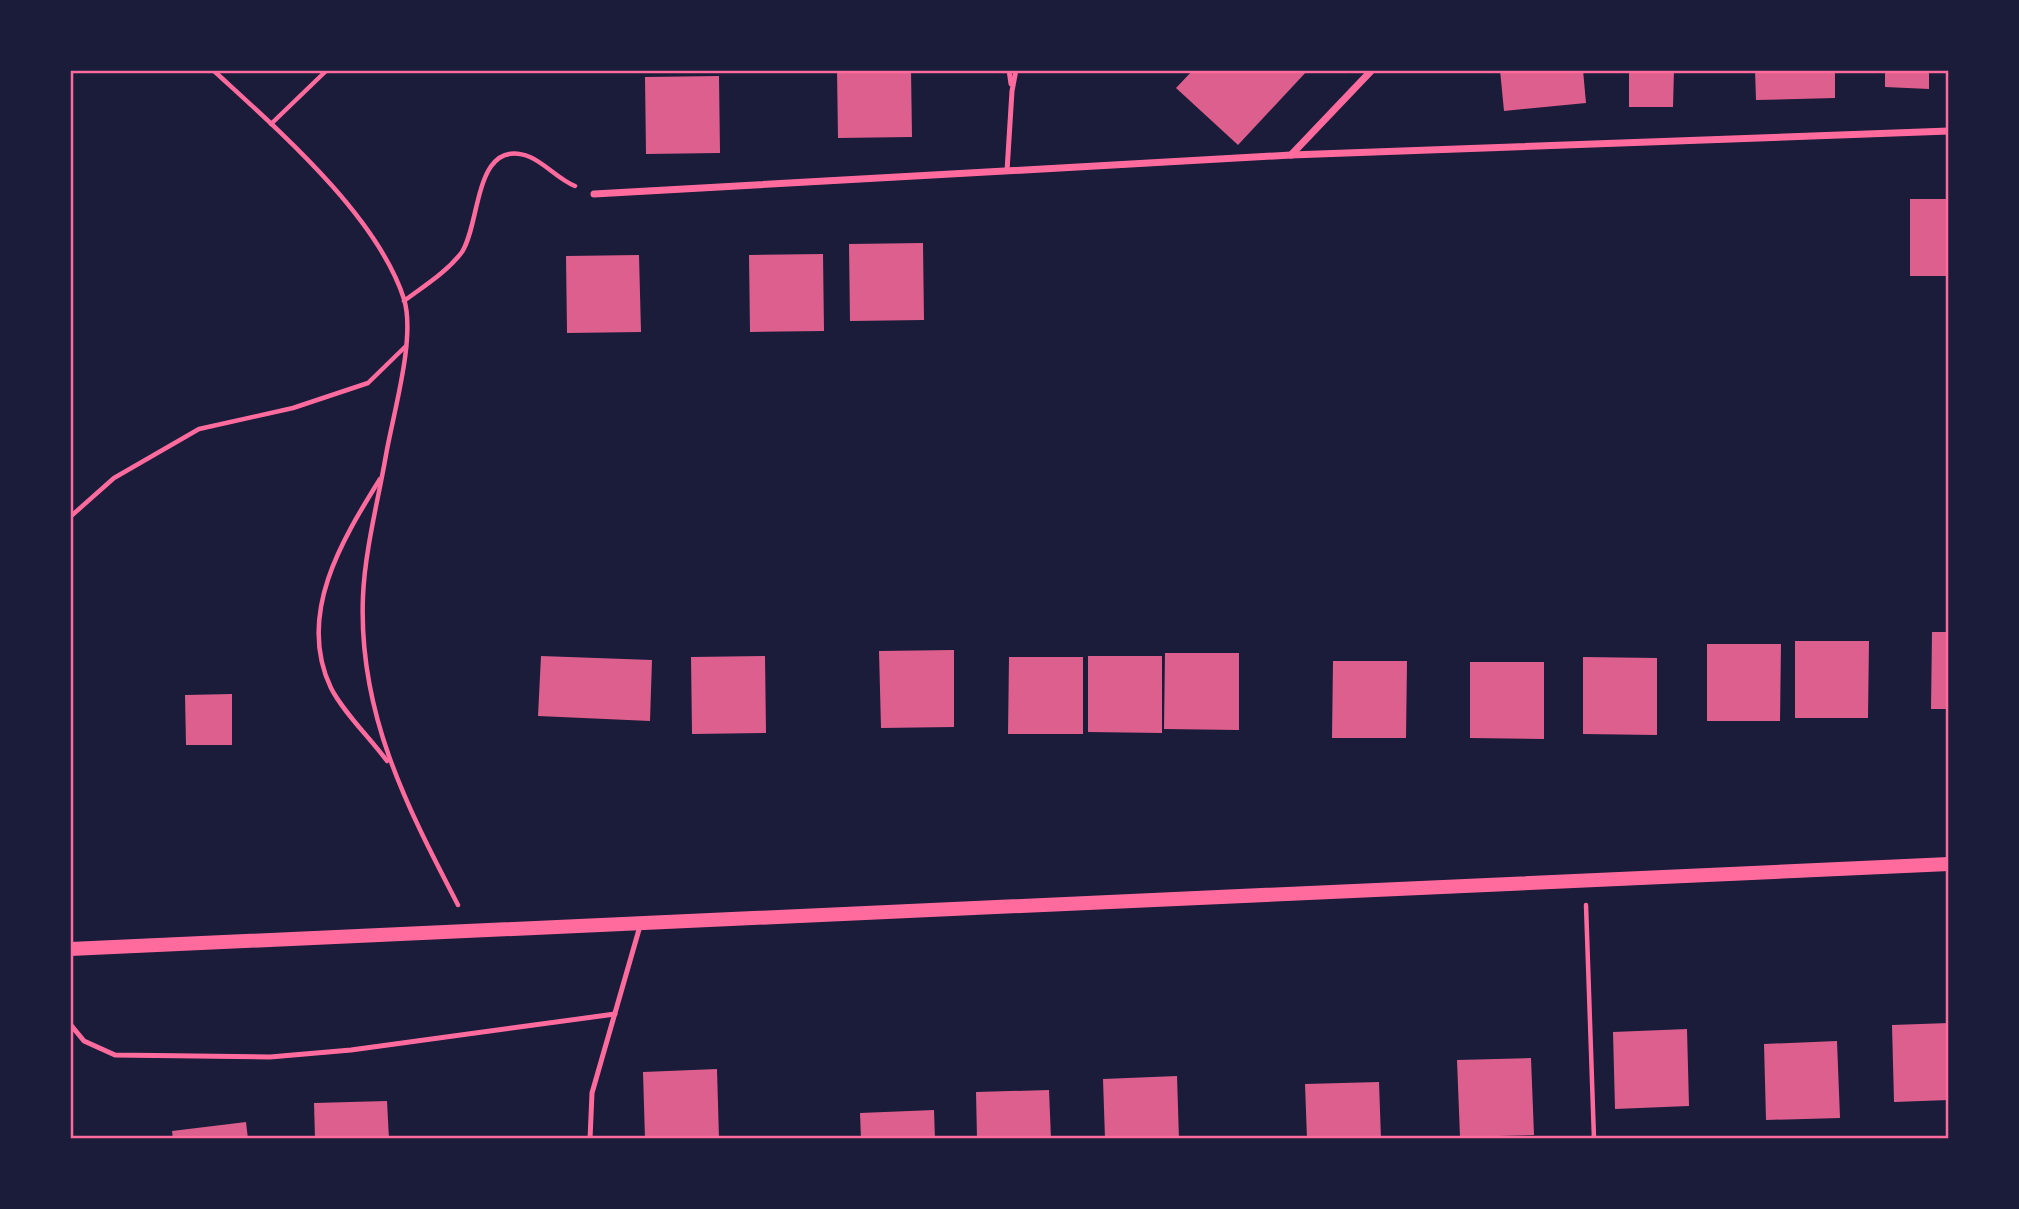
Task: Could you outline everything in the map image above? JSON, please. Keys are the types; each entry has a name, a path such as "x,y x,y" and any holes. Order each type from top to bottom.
{"main road":[{"path":"70,949 1949,864"}],"street":[{"path":"1291,155 1372,70"},
{"path":"594,194 1291,155 1949,131"}],"lane":[{"path":"1009,70 1012,91"},
{"path":"1007,170 1012,91 1016,70"},
{"path":"590,1139 592,1093 641,923"},
{"path":"70,1024 84,1041 115,1055 270,1057 351,1050 615,1014"}],"path":[{"path":"213,70 271,124 376,239 404,300 406,346 363,594 363,650 371,701 389,762 416,825 471,930"},
{"path":"271,124 327,70"},
{"path":"404,300 450,267 463,250 472,231 482,178 492,163 509,154 530,157 566,183 594,194"},
{"path":"70,517 114,478 199,429 293,408 368,383 406,346"},
{"path":"383,475 342,540 321,605 319,645 332,689 389,762"},
{"path":"1585,880 1594,1139"}],"building":[{"path":"837,70 911,70 912,137 838,138"},
{"path":"1193,70 1308,70 1238,145 1176,88"},
{"path":"1500,70 1583,70 1586,103 1504,111"},
{"path":"1629,70 1674,70 1673,107 1629,107"},
{"path":"1755,70 1835,70 1835,98 1756,100"},
{"path":"1885,70 1929,70 1929,89 1885,87"},
{"path":"719,76 720,153 646,154 645,77"},
{"path":"1910,199 1949,199 1949,276 1910,276"},
{"path":"923,243 924,320 850,321 849,244"},
{"path":"823,254 824,331 750,332 749,255"},
{"path":"639,255 641,332 567,333 566,256"},
{"path":"1932,632 1949,632 1949,709 1931,709"},
{"path":"1795,641 1869,641 1868,718 1795,718"},
{"path":"1707,644 1781,644 1780,721 1707,721"},
{"path":"954,650 954,727 881,728 879,651"},
{"path":"1165,653 1239,653 1239,730 1164,729"},
{"path":"541,656 652,660 650,721 538,716"},
{"path":"765,656 766,733 692,734 691,657"},
{"path":"1088,656 1162,656 1162,733 1088,732"},
{"path":"1009,657 1083,657 1083,734 1008,734"},
{"path":"1583,657 1657,658 1657,735 1583,734"},
{"path":"1333,661 1407,661 1406,738 1332,738"},
{"path":"1470,662 1544,662 1544,739 1470,738"},
{"path":"232,694 232,745 186,745 185,695"},
{"path":"1949,1023 1949,1100 1894,1102 1892,1025"},
{"path":"1687,1029 1689,1106 1615,1109 1613,1032"},
{"path":"1837,1041 1840,1118 1766,1120 1764,1044"},
{"path":"1531,1058 1534,1135 1460,1137 1457,1060"},
{"path":"717,1069 719,1139 645,1139 643,1072"},
{"path":"1177,1076 1179,1139 1105,1139 1103,1079"},
{"path":"1379,1082 1381,1139 1307,1139 1305,1084"},
{"path":"1049,1090 1051,1139 977,1139 976,1092"},
{"path":"387,1101 389,1139 315,1139 314,1103"},
{"path":"934,1110 935,1139 861,1139 860,1113"},
{"path":"246,1122 248,1139 173,1139 172,1131"}]}
